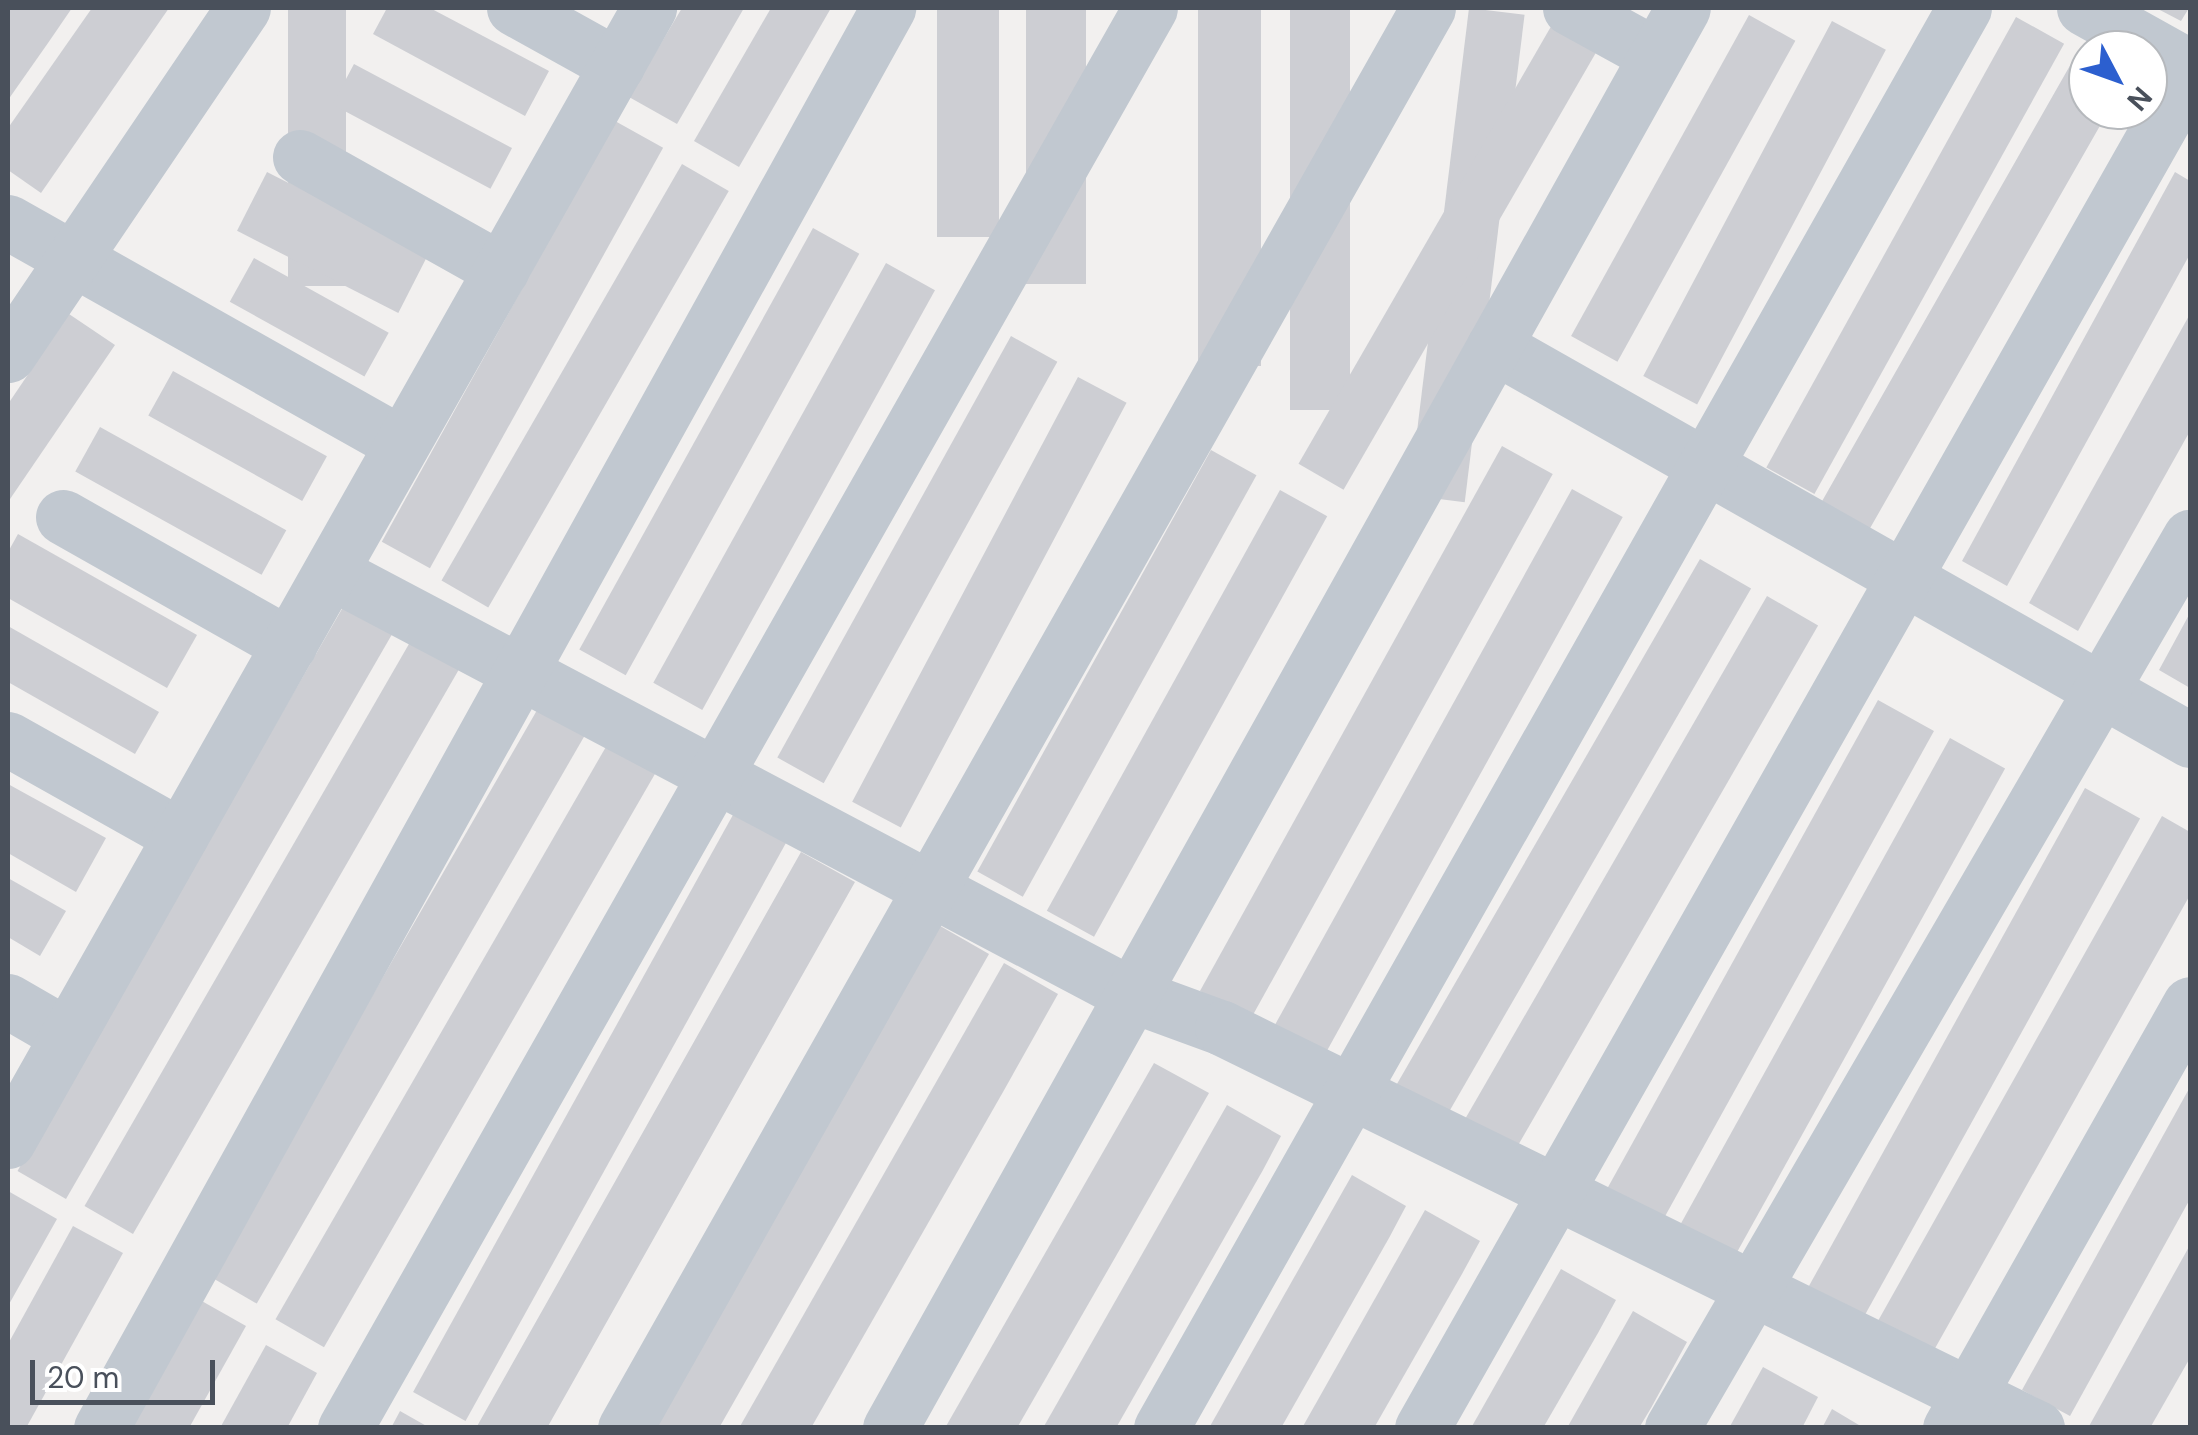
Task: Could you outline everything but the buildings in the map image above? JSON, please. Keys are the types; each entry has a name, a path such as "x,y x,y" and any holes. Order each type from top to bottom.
{"street":[{"path":"8,355 243,8"},
{"path":"514,8 616,65"},
{"path":"8,1141 649,8"},
{"path":"101,1428 517,670 888,8"},
{"path":"345,1428 1150,8"},
{"path":"625,1428 934,890 1428,8"},
{"path":"1570,8 1656,55"},
{"path":"890,1428 1683,8"},
{"path":"1161,1428 1964,8"},
{"path":"1422,1428 2190,70 2084,8"},
{"path":"300,157 501,270"},
{"path":"8,222 402,444"},
{"path":"1494,346 2190,740"},
{"path":"62,517 289,645"},
{"path":"1672,1428 1750,1288 2105,692 2190,537"},
{"path":"330,572 1132,995 1351,1092 1750,1288 1959,1411 2036,1428"},
{"path":"8,739 180,836"},
{"path":"8,1002 68,1035"},
{"path":"1959,1411 2190,1004"}]}
